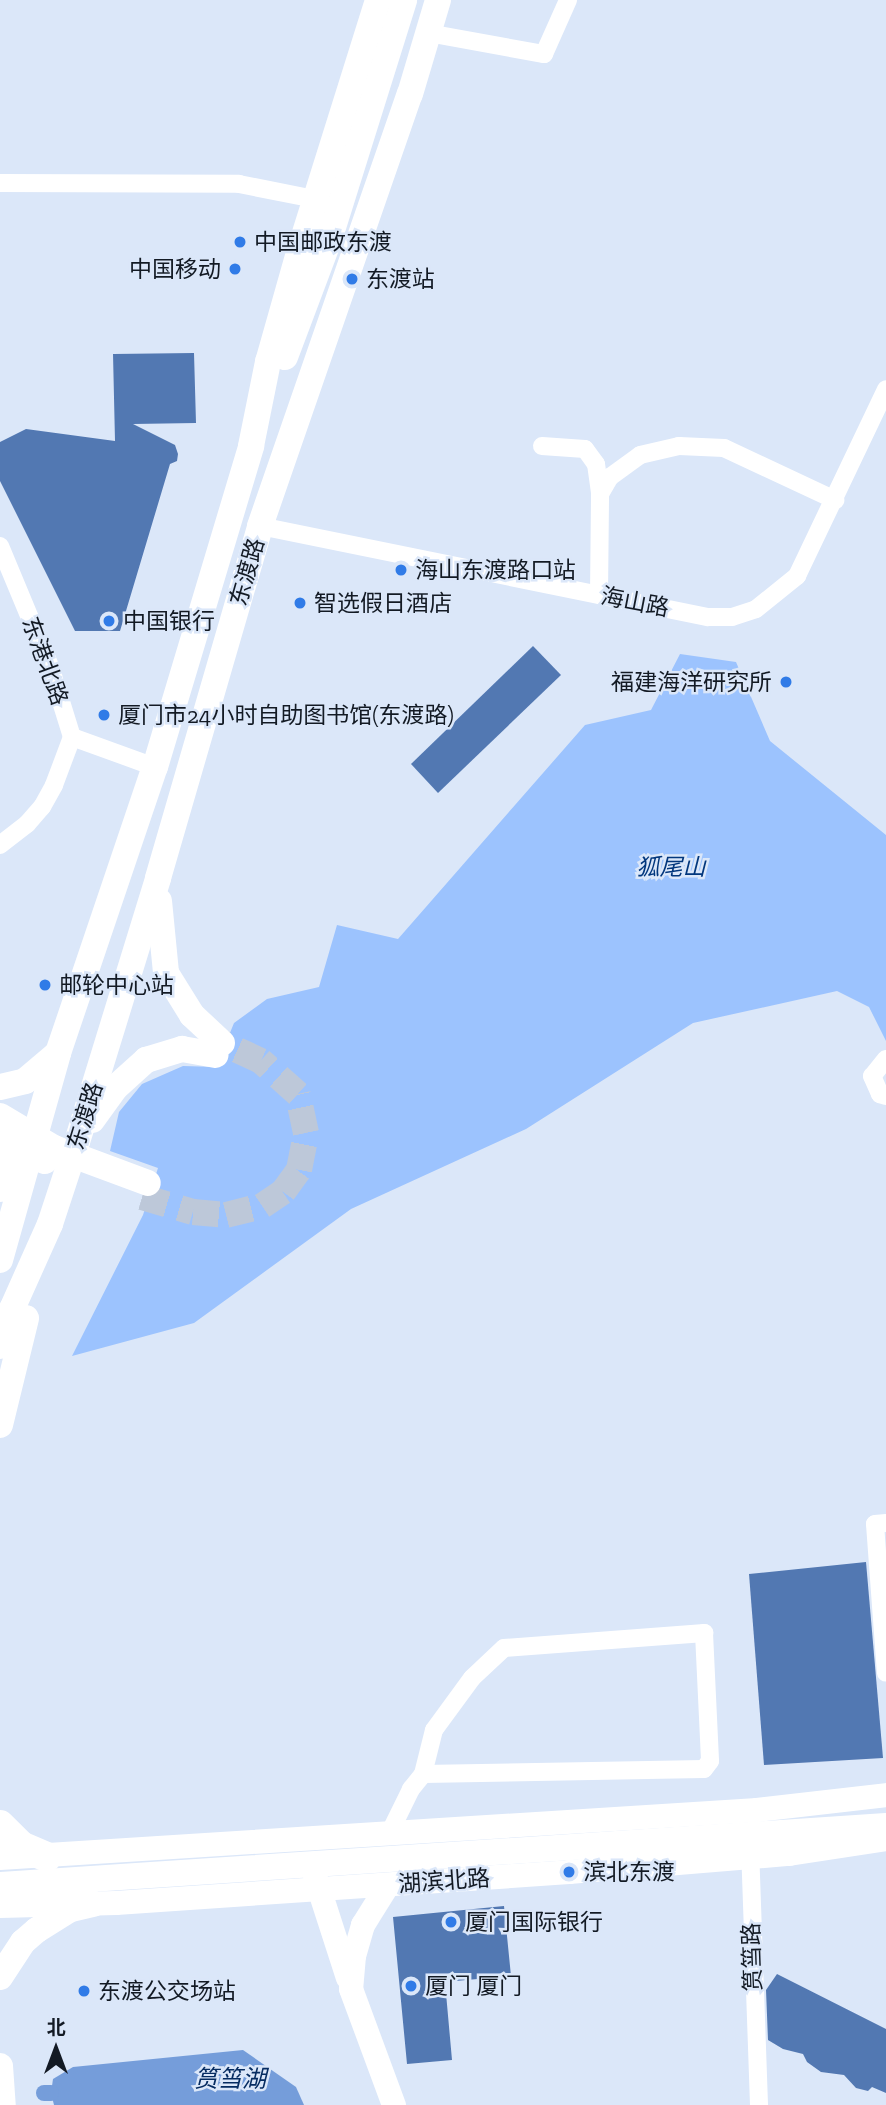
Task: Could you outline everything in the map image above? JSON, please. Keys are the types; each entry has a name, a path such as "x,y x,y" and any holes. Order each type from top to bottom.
{"highway":[{"path":"0,1825 21,1846 47,1857"}],"main road":[{"name":"东渡路","path":"0,1260 58,1053 155,767 251,446 268,362 315,199 378,0"},
{"path":"251,446 329,240 404,0"},
{"name":"东渡路","path":"0,1346 12,1309 50,1224 65,1145 158,878 260,526 410,94 438,0"},
{"path":"65,1145 115,1088 146,1060 182,1049 219,1049 192,1015 166,973 160,936 158,878"},
{"path":"0,1087 25,1081 58,1053"},
{"path":"0,1190 8,1122 58,1053"},
{"path":"8,1122 65,1145 109,1177"},
{"path":"0,1234 8,1122"},
{"path":"0,1144 145,1190"},
{"path":"0,1153 109,1177"},
{"path":"0,1426 50,1224"},
{"path":"0,1858 757,1810 886,1795"},
{"path":"0,1870 276,1860 886,1815"},
{"path":"0,1885 886,1826"},
{"name":"湖滨北路","path":"0,1906 93,1904 388,1885 748,1857 886,1839"},
{"path":"276,1841 298,1852 313,1872 351,1989 394,2105"},
{"path":"351,1989 354,1956 363,1925 388,1885"},
{"path":"0,1977 23,1942 37,1930 71,1909 93,1904"},
{"path":"0,2066 4,2105"}],"street":[{"path":"428,33 544,54 568,0"},
{"path":"0,183 239,184 315,199"},
{"name":"海山路","path":"260,526 708,617 732,617 756,609 797,576 886,389"},
{"path":"542,446 585,449 596,464 600,494 598,595"},
{"path":"600,494 610,477 640,455 678,446 724,449 835,500"},
{"name":"东港北路","path":"0,546 50,666 72,737"},
{"path":"0,845 43,807 72,737 155,767"},
{"path":"886,1059 872,1076 880,1094 886,1096"},
{"path":"886,1523 875,1524 886,1673"},
{"path":"389,1834 411,1789 423,1774 434,1730 472,1678 504,1648 704,1633 710,1761 704,1769 423,1774"},
{"name":"筼筜路","path":"757,1810 748,1857 759,2105"}],"green space":[{"name":"狐尾山","path":"680,654 736,662 770,741 886,835 886,1041 869,1007 837,991 693,1023 526,1129 351,1209 194,1323 72,1356 143,1215 158,1168 110,1151 119,1112 142,1084 183,1066 216,1067 234,1023 267,999 319,987 337,925 398,939 585,725 651,710"}],"water":[{"name":"筼筜湖","path":"243,2050 296,2087 304,2105 54,2105 51,2093 53,2079 73,2067"}],"building":[{"path":"194,353 196,423 133,424 175,445 178,454 177,461 170,464 120,631 75,631 0,481 0,442 26,429 115,441 113,354"},
{"path":"533,646 561,675 438,793 411,764"},
{"path":"866,1562 883,1758 764,1765 749,1574"},
{"path":"504,1906 511,1976 445,1982 452,2060 407,2064 393,1917"},
{"path":"777,1974 886,2029 886,2093 872,2087 868,2091 856,2088 844,2075 821,2072 807,2062 803,2054 783,2049 768,2040 766,1990"}],"waterway":[{"path":"44,2093 51,2093"}],"tunnel":[{"path":"142,1197 193,1212 226,1215 262,1206 283,1192 299,1170 306,1133 298,1094 261,1061 222,1043"}],"place":[{"name":"中国邮政东渡","path":"240,242"},
{"name":"中国移动","path":"235,269"},
{"name":"东渡站","path":"352,279"},
{"name":"海山东渡路口站","path":"401,570"},
{"name":"智选假日酒店","path":"300,603"},
{"name":"中国银行","path":"109,621"},
{"name":"福建海洋研究所","path":"786,682"},
{"name":"厦门市24小时自助图书馆(东渡路)","path":"104,715"},
{"name":"邮轮中心站","path":"45,985"},
{"name":"滨北东渡","path":"569,1872"},
{"name":"厦门国际银行","path":"451,1922"},
{"name":"厦门 厦门","path":"411,1986"},
{"name":"东渡公交场站","path":"84,1991"}]}
